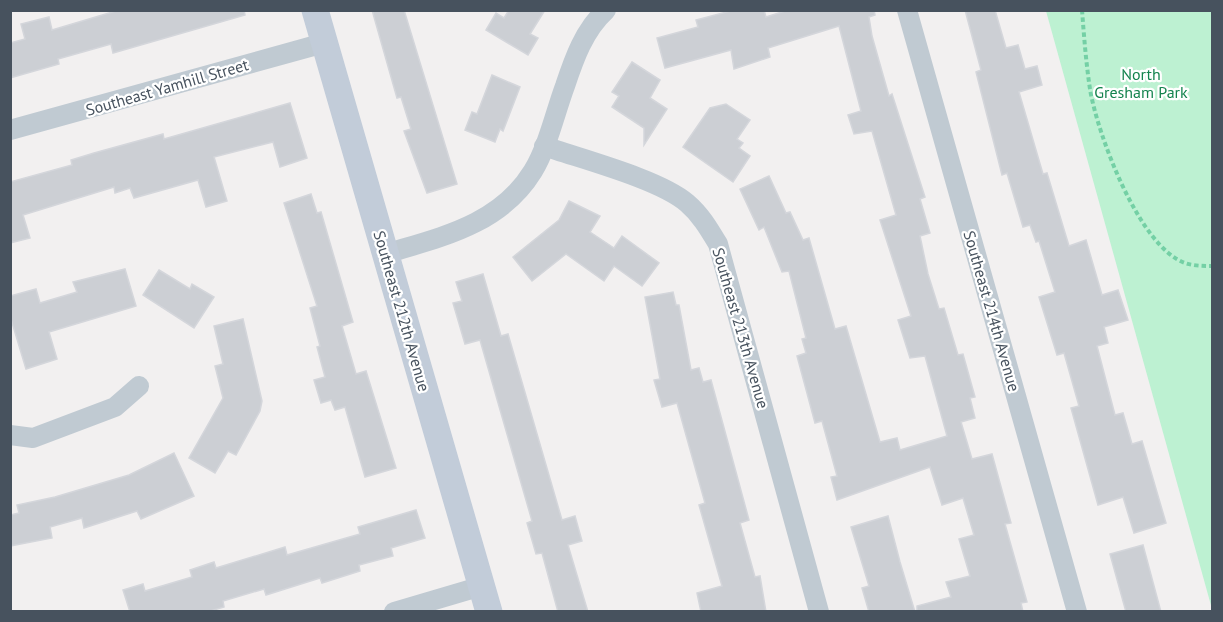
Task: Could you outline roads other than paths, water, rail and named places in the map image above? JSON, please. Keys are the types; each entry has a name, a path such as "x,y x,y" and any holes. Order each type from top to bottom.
{"street":[{"name":"Southeast 212th Avenue","path":"315,10 485,599"},
{"path":"385,254 475,225 498,211 523,185 534,170 544,146 576,54 587,33 606,10"},
{"name":"Southeast 214th Avenue","path":"908,10 1077,612"},
{"name":"Southeast Yamhill Street","path":"10,130 324,43"},
{"name":"Southeast 213th Avenue","path":"544,146 664,188 686,202 705,221 718,244 819,612"},
{"path":"10,435 33,438 94,415 115,407 139,386"},
{"path":"394,612 485,599"}],"park label":[{"name":"North Gresham Park","path":"1141,83"}]}
